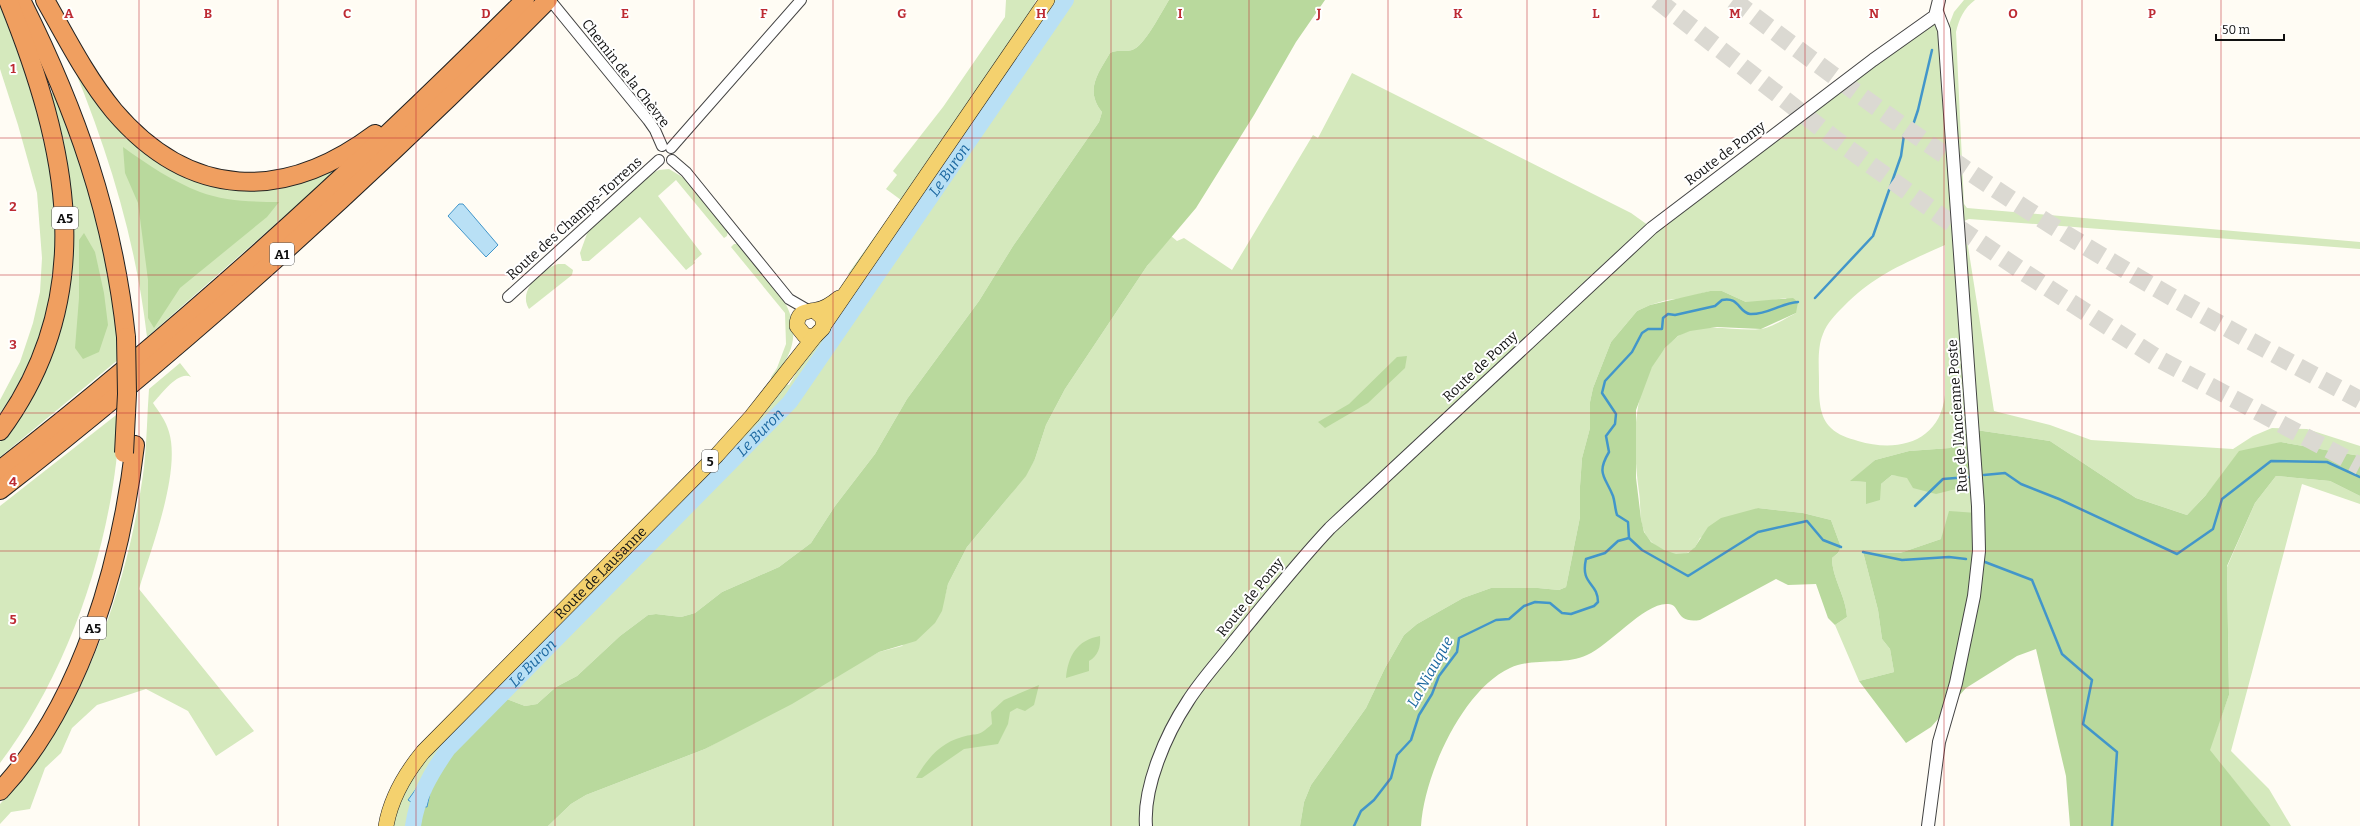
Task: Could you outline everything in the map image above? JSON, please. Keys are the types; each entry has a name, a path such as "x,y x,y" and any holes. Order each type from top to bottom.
{"highway":[{"name":"A5","path":"0,430 31,381 49,337 61,289 66,241 63,192 55,144 35,74 8,0"},
{"path":"21,0 70,109 97,184 116,263 130,333"},
{"name":"A5","path":"0,791 23,764 49,723 91,635 107,588 120,541 137,387 130,333 125,256 106,181 75,93 33,0"},
{"path":"45,0 90,78 123,121 150,145 171,160 193,171 217,178 263,182 283,179 313,171 354,149 435,90"},
{"name":"A1","path":"0,470 131,364 228,280 324,194 435,90 525,0"},
{"name":"A1","path":"0,490 140,377 274,262 390,156 549,0"},
{"path":"0,776 20,751 45,709 85,622 108,545 129,449"}],"main road":[{"name":"Route de Lausanne","path":"386,826 398,789 427,747 717,455 752,416 820,330 1047,0"},
{"name":"Route de Lausanne","path":"812,310 833,303 846,292"},
{"path":"812,310 822,318 820,330 805,336 797,324 800,315 812,310"},
{"name":"Route de Lausanne","path":"781,379 795,346 797,324"}],"street":[{"name":"Chemin de la Chèvre","path":"549,0 650,123 666,147"},
{"path":"666,147 674,154 672,160 665,163 659,160 657,151 666,147 801,0"},
{"path":"1936,12 1939,0"},
{"name":"Route de Pomy","path":"1146,826 1145,811 1149,785 1164,748 1187,702 1292,568 1330,528 1652,228 1873,60 1935,16 1936,12"},
{"name":"Rue de l'Ancienne Poste","path":"1928,826 1938,742 1956,683 1974,596 1979,551 1978,506 1952,167 1944,30 1936,12"},
{"name":"Route des Champs-Torrens","path":"508,297 659,160"},
{"path":"672,160 686,172 789,299 797,324"},
{"path":"789,299 812,310"}],"green space":[{"path":"1006,0 1036,0 1029,16 850,276 848,274 901,200 886,189 897,175 893,171 943,107 1005,17"},
{"path":"1052,0 1169,0 1147,36 1137,47 1132,50 1110,53 1095,82 1094,97 1102,112 1099,122 1013,246 979,301 907,399 875,454 835,506 811,543 779,567 722,592 695,613 681,617 656,614 648,615 620,636 577,676 556,687 537,704 525,706 499,696 431,788 427,807 417,806 413,826 386,826 400,784 786,384 789,385 809,352 827,335 836,316 844,309 842,307"},
{"path":"1169,0 1325,0 1296,42 1254,115 1196,208 1147,266 1065,389 1046,425 1035,459 1026,476 967,547 948,584 942,611 935,623 916,641 879,652 792,704 705,749 586,795 571,804 548,826 413,826 417,806 427,807 431,788 425,784 441,760 459,738 499,696 525,706 537,704 556,687 577,676 620,636 648,615 656,614 681,617 695,613 722,592 779,567 811,543 835,506 875,454 907,399 979,301 1013,246 1099,122 1102,112 1094,97 1095,82 1110,53 1132,50 1137,47 1147,36"},
{"path":"1964,0 1975,0 1962,14 1956,32 1964,204 1967,208 2360,242 2360,249 1969,219 1964,221 1994,411 2050,425 2091,440 2233,449 2253,436 2272,428 2307,429 2360,446 2360,456 2281,442 2206,495 2187,515 2136,498 2050,441 1976,430 1947,30 1954,12"},
{"path":"0,6 36,108 48,160 54,212 54,263 46,314 28,364 0,413 0,400 20,362 33,323 40,292 42,258 37,193 18,125 0,69"},
{"path":"1935,16 1938,30 1968,431 1950,448 1909,451 1875,460 1851,481 1866,482 1866,503 1881,484 1892,475 1976,484 1977,513 1941,539 1900,553 1863,552 1878,610 1882,639 1890,649 1894,672 1859,681 1835,625 1847,617 1844,602 1834,573 1832,558 1838,553 1841,547 1831,520 1803,513 1758,508 1700,538 1693,549 1683,554 1670,553 1663,550 1651,541 1644,531 1642,526 1635,451 1638,409 1642,388 1650,369 1662,352 1677,337 1686,332 1707,328 1760,329 1774,325 1796,313 1786,298 1759,302 1746,302 1722,291 1710,291 1685,298 1667,300 1637,311 1611,342 1593,388 1590,402 1590,428 1582,458 1580,517 1566,587 1559,590 1538,588 1491,588 1463,598 1417,624 1404,635 1385,668 1366,708 1311,785 1304,802 1300,826 548,826 571,804 586,795 705,749 879,652 902,646 945,596 948,584 967,547 1011,494 1035,459 1046,425 1065,389 1147,266 1171,236 1177,241 1184,238 1232,270 1313,135 1318,138 1352,73 1631,213 1652,228","holes":["1945,245 1945,395 1941,411 1935,424 1926,433 1915,440 1902,444 1888,445 1858,441 1837,433 1827,424 1822,413 1820,401 1819,364 1821,339 1829,323 1843,307 1866,286 1878,278"]},
{"path":"63,42 109,110 218,182 346,162 147,337 135,261 116,186 92,114"},
{"path":"55,92 95,207 114,297 119,359 0,457 0,442 8,432 64,305 47,95"},
{"path":"123,147 160,172 200,192 229,199 279,202 267,217 180,288 154,328 148,318 148,280 138,203 125,173"},
{"path":"669,169 684,178 728,231 727,236 724,238 676,180 658,196 702,254 694,261 695,263 686,270 640,217 589,261 582,261 580,253 588,231 650,174 659,170"},
{"path":"84,233 95,252 104,293 108,325 99,352 83,359 75,348 79,298 79,240"},
{"path":"734,244 738,244 768,278 786,304 791,318 793,333 791,348 781,369 773,380 771,377 777,368 786,344 785,313 731,247"},
{"path":"558,264 565,264 573,270 572,275 529,309 526,302 526,295 533,281 545,270"},
{"path":"1710,291 1722,291 1746,302 1793,298 1798,302 1796,313 1761,329 1717,327 1690,331 1678,336 1665,348 1652,367 1636,410 1636,478 1644,532 1651,542 1664,550 1676,554 1688,553 1695,547 1708,527 1721,518 1758,508 1803,513 1831,520 1841,547 1838,553 1832,558 1834,573 1844,602 1847,617 1835,625 1828,618 1816,584 1788,585 1776,579 1700,620 1686,619 1682,617 1672,605 1659,605 1638,617 1606,643 1587,655 1569,660 1519,665 1510,668 1493,679 1476,695 1462,714 1449,736 1429,783 1421,826 1300,826 1304,802 1311,785 1366,708 1385,668 1404,635 1417,624 1463,598 1491,588 1538,588 1559,590 1566,587 1580,517 1582,458 1590,428 1590,402 1593,388 1611,342 1637,311 1650,305"},
{"path":"1407,356 1405,368 1368,403 1325,428 1318,422 1349,404 1397,357"},
{"path":"180,363 191,377 186,376 175,380 153,403 168,428 172,449 171,468 163,510 139,589 254,731 216,756 188,711 146,689 97,705 72,728 61,753 45,768 30,809 11,812 0,824 0,804 29,770 55,732 78,690 98,647 114,602 127,557 137,512 145,457 149,389"},
{"path":"120,412 117,458 110,504 86,597 69,642 49,685 26,725 0,763 0,506"},
{"path":"1976,430 2050,441 2136,498 2187,515 2206,495 2239,451 2281,442 2360,456 2360,496 2330,481 2276,476 2255,503 2227,566 2229,695 2210,750 2271,826 2070,826 2066,776 2036,649 2017,656 1966,688 1931,727 1906,743 1859,681 1894,672 1890,649 1882,639 1878,610 1863,552 1900,553 1941,539 1949,511 1977,513 1976,484 1936,494 1913,488 1907,478 1892,475 1881,484 1880,500 1866,504 1866,482 1850,481 1875,460 1909,451 1950,448 1968,431"},
{"path":"2276,476 2330,481 2360,496 2360,504 2302,484 2231,751 2269,789 2291,826 2271,826 2209,750 2229,695 2227,567 2255,503"},
{"path":"1100,636 1098,651 1095,657 1089,661 1089,671 1066,678 1069,663 1075,650 1085,641"},
{"path":"1039,685 1034,705 1025,711 1017,708 1010,712 1008,724 998,744 964,749 922,778 916,778 930,758 947,743 978,734 983,731 992,724 991,712 1004,700"}],"water":[{"path":"459,204 463,204 498,245 486,257 448,216"},
{"path":"421,782 431,788 427,807 417,806 408,800"}],"waterway":[{"name":"Le Buron","path":"413,826 421,795 436,767 448,749 790,402 1066,0"},
{"path":"1815,298 1873,236 1901,156 1904,135 1913,125 1918,110 1932,50"},
{"path":"1798,302 1786,304 1762,313 1750,314 1743,311 1732,300 1722,300 1715,306 1675,315 1668,314 1663,318 1662,329 1648,329 1642,333 1632,352 1605,381 1602,393 1616,414 1615,424 1606,436 1609,452 1602,470 1613,496 1617,515 1628,522 1629,538 1642,550 1688,576 1758,532 1807,521 1823,540 1841,547"},
{"path":"1984,475 2005,473 2021,484 2059,499 2177,554 2213,529 2222,499 2271,461 2327,462 2360,477"},
{"path":"1915,506 1943,479 1968,477"},
{"name":"La Niauque","path":"1354,826 1361,811 1374,800 1391,778 1397,755 1411,740 1419,715 1432,694 1439,676 1457,652 1459,638 1496,620 1509,619 1524,606 1535,602 1550,603 1562,613 1571,614 1594,606 1598,602 1597,595 1585,574 1586,559 1605,553 1618,541 1629,538"},
{"path":"1863,552 1902,560 1949,557 1966,559"},
{"path":"1985,562 2032,580 2062,654 2092,680 2083,724 2117,752 2112,826"}],"tunnel":[{"path":"1657,0 1835,139 1941,216 2025,273 2157,358 2360,466"},
{"path":"1733,0 1902,125 1971,173 2049,224 2136,277 2270,352 2360,400"}]}
